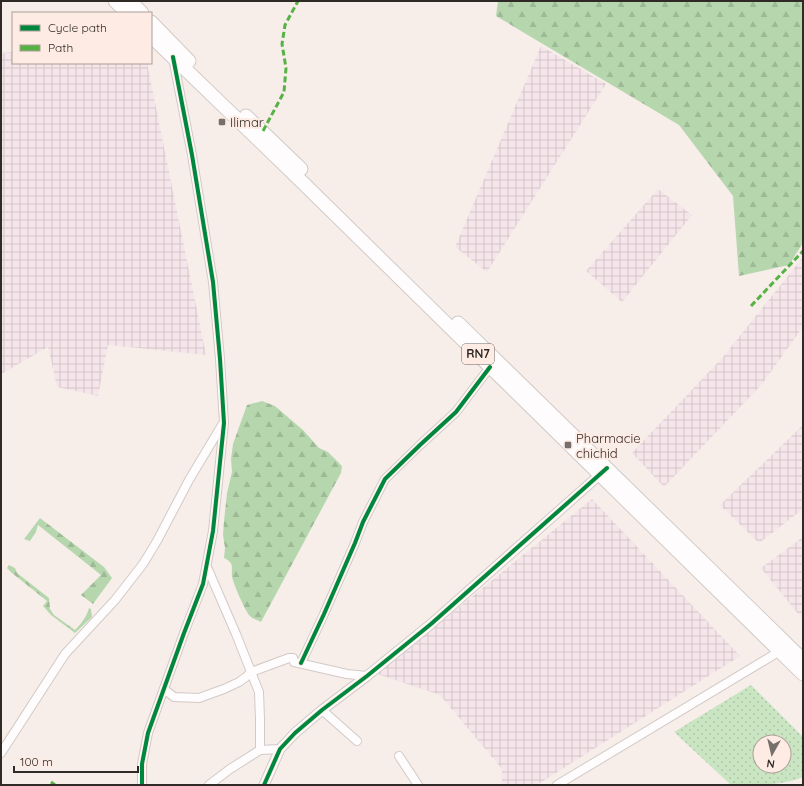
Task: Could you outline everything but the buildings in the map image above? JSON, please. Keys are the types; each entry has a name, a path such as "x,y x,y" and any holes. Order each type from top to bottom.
{"highway":[{"path":"115,1 127,12"},
{"path":"130,1 141,12"},
{"name":"RN7","path":"152,23 603,471 803,674"},
{"name":"RN7","path":"152,37 490,367 603,471 803,660"}],"street":[{"path":"142,785 142,764 148,733 203,584 213,531 224,423 222,379 213,282 173,57"},
{"path":"301,663 324,614 363,522 385,479 456,412 490,367"},
{"path":"1,753 65,654 115,600 143,564 158,541 189,480 224,423"},
{"path":"264,785 280,749 295,733 431,624 603,471"},
{"path":"206,567 259,692 260,750"},
{"path":"557,785 780,651"},
{"path":"164,689 174,698 199,698 234,684 246,677 251,672 289,658 293,658 294,662 347,674 367,676"},
{"path":"322,710 357,741"},
{"path":"209,785 230,769 260,750 280,749"},
{"path":"399,756 418,785"}],"shaded area":[{"path":"541,46 606,84 487,272 455,247"},
{"path":"12,52 12,64 147,64 206,355 108,345 98,396 57,387 48,347 1,374 1,53"},
{"path":"658,189 692,215 622,302 586,271"},
{"path":"803,257 803,327 762,384 664,487 632,453 723,357"},
{"path":"803,425 803,509 759,543 720,505"},
{"path":"592,499 740,656 537,785 502,785 502,769 440,695 377,674"},
{"path":"803,537 803,620 761,568"}],"green space":[{"path":"498,1 803,1 803,243 789,265 739,276 733,196 679,125 496,16"},
{"path":"262,401 275,406 303,430 319,448 328,452 342,466 341,473 261,622 250,616 240,597 232,576 232,566 224,558 225,548 223,535 227,493 232,472 231,459 233,444 247,405"},
{"path":"40,518 104,567 112,578 93,604 81,595 101,575 38,525 36,532 30,541 24,539"},
{"path":"9,565 15,568 17,573 49,598 50,609 54,615 75,630 84,620 89,608 91,609 92,617 75,633 51,615 43,606 47,601 12,573 7,568"},
{"path":"751,685 803,737 803,777 777,783 731,785 674,732"}],"marked path":[{"path":"263,131 284,92 286,68 282,44 285,25 298,1"},
{"path":"751,306 803,251"},
{"path":"51,782 55,785"}],"cycle path":[{"path":"142,785 142,764 148,733 203,584 213,531 224,423 213,282 192,155 173,57"},
{"path":"301,663 324,614 363,522 385,479 456,412 490,367"},
{"path":"264,785 280,749 295,733 431,624 607,468"}],"place":[{"name":"Ilimar","path":"222,122"},
{"name":"Pharmacie chichid","path":"568,445"}]}
